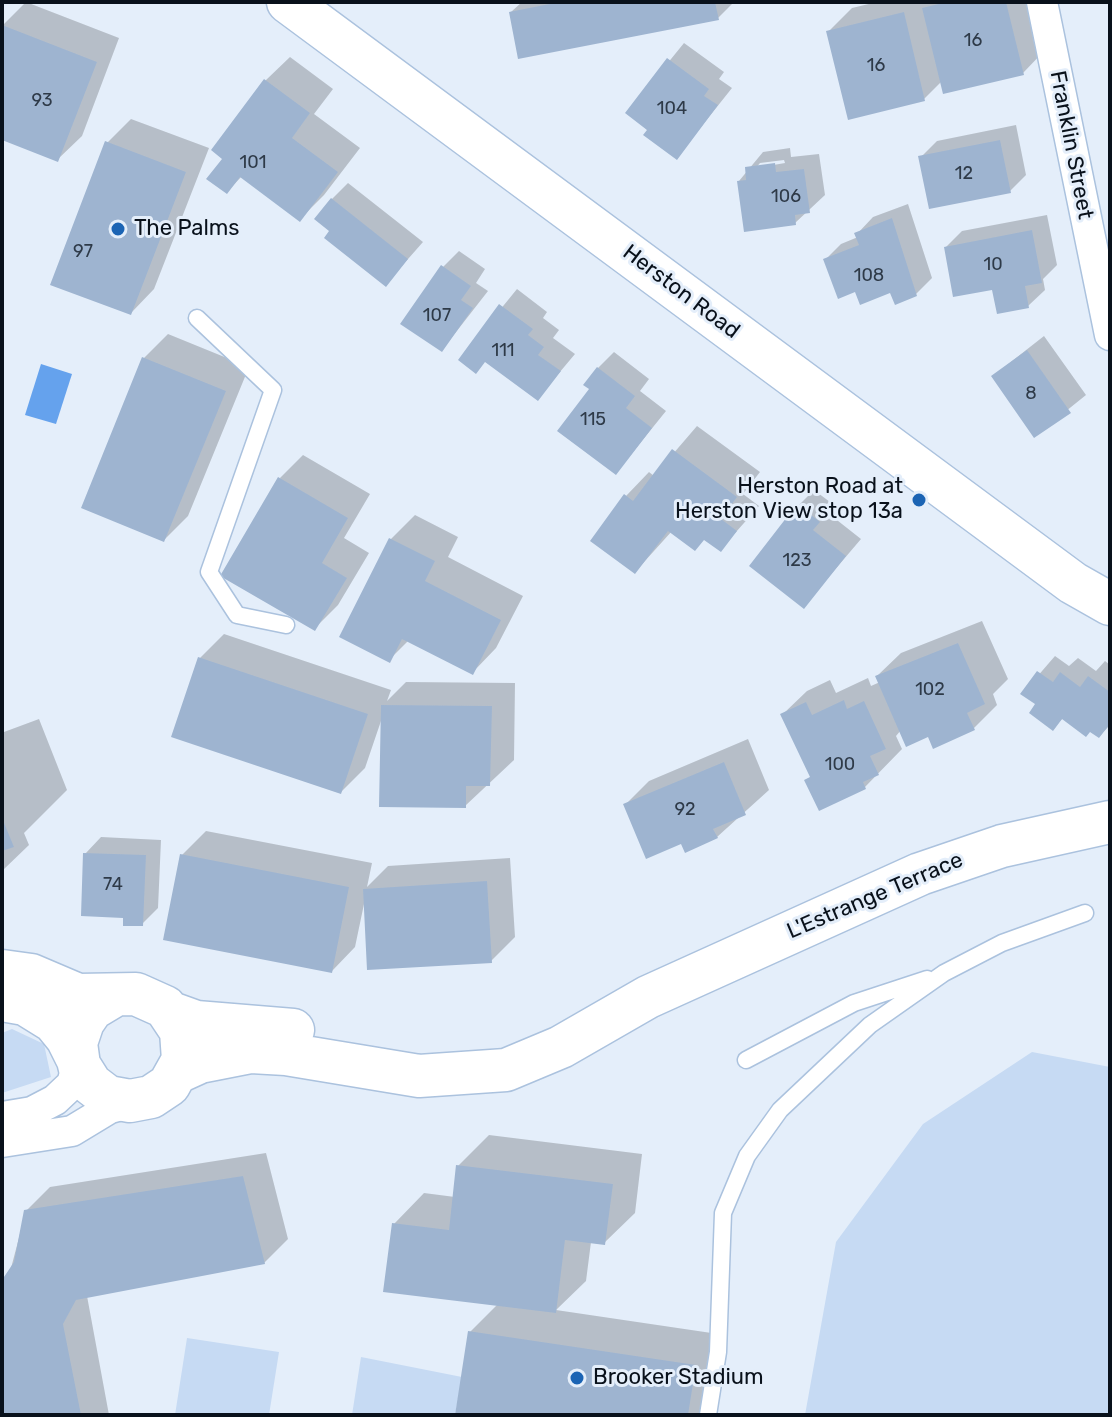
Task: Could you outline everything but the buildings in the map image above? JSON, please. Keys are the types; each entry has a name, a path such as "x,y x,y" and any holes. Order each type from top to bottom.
{"street":[{"name":"Herston Road","path":"288,2 1073,583 1110,604"},
{"name":"Franklin Street","path":"1042,2 1110,335"},
{"name":"Herston Road","path":"1073,583 1110,625"},
{"name":"L'Estrange Terrace","path":"2,1142 72,1131 110,1108 163,1090 178,1072 224,1056 272,1052 404,1075 478,1075 517,1067 556,1037 920,874 991,848 1110,822"},
{"name":"L'Estrange Terrace","path":"2,971 31,975 78,995 144,995 171,1013 196,1022 263,1025 388,1048 438,1052 556,1037"},
{"path":"2,1117 32,1112 55,1100 72,1084 78,1060 77,1036 83,1022 99,1004 112,997"},
{"path":"2,1000 25,1004 54,1022 70,1042 86,1078 102,1094 123,1101 137,1101"},
{"path":"171,1013 184,1045 178,1072"}],"lane":[{"path":"197,318 273,390 209,572 237,615 286,625"},
{"path":"708,1415 718,1352 723,1213 747,1156 780,1110 823,1066 870,1025 944,973 1002,943 1085,913"},
{"path":"746,1060 854,1003 944,973"}],"shaded area":[{"path":"12,1029 44,1044 51,1077 2,1093 2,1033"},
{"path":"1032,1052 1110,1067 1110,1415 805,1415 836,1242 923,1124"},
{"path":"187,1338 279,1352 269,1415 175,1415"},
{"path":"361,1357 462,1377 455,1415 352,1415"}],"water":[{"path":"41,364 72,374 56,424 25,415"}],"place":[{"name":"The Palms","path":"118,229"},
{"name":"Herston Road at Herston View stop 13a","path":"919,500"},
{"name":"Brooker Stadium","path":"577,1378"}]}
